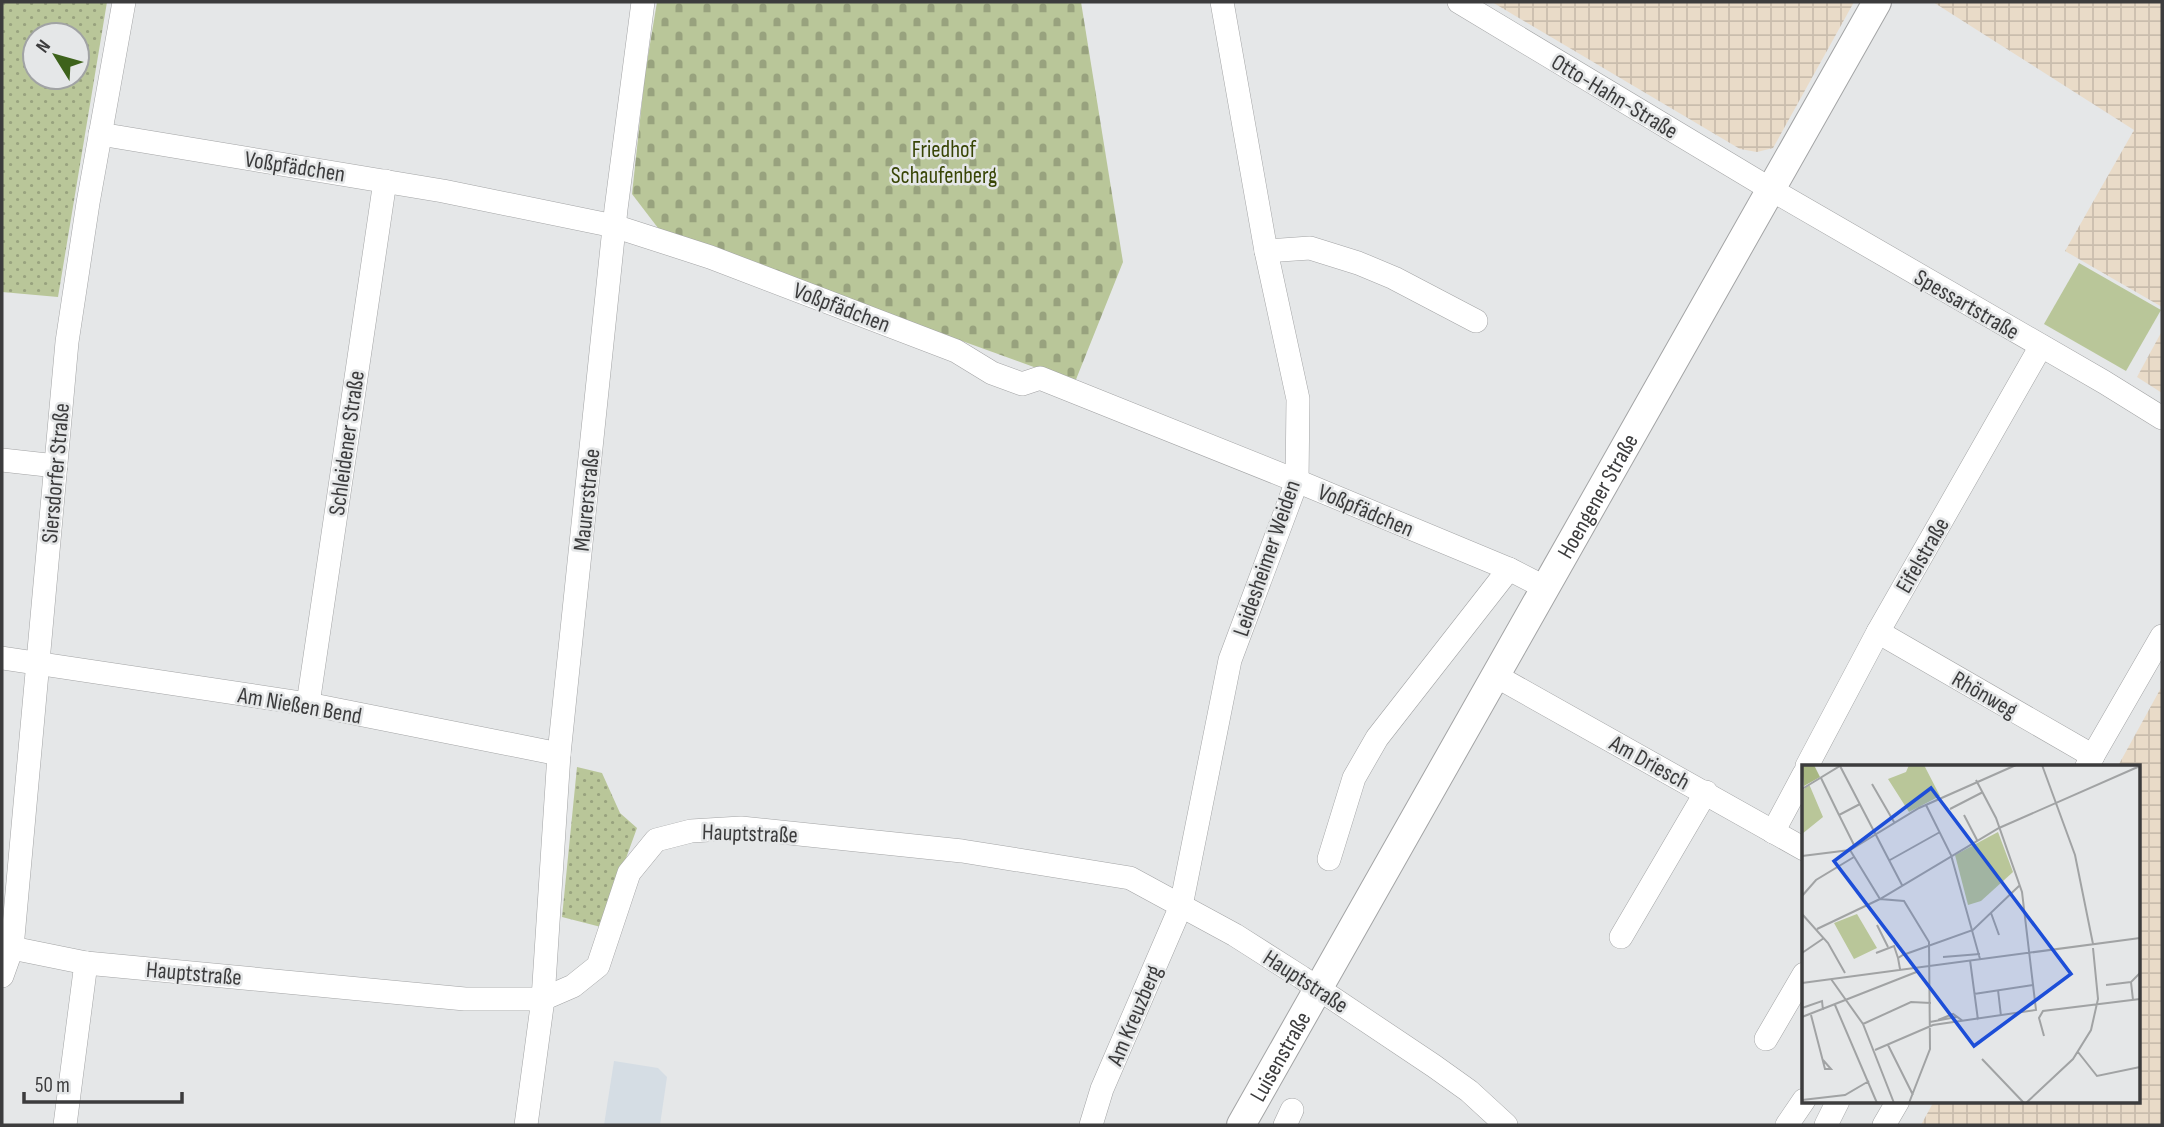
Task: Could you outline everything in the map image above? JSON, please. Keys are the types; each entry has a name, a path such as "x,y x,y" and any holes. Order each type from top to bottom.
{"main road":[{"name":"Hoengener Straße","path":"1319,990 1877,2"},
{"name":"Luisenstraße","path":"1241,1125 1319,990"}],"street":[{"name":"Siersdorfer Straße","path":"2,976 12,948 9,897 38,663 67,342 124,2"},
{"name":"Maurerstraße","path":"526,1125 543,999 559,754 614,226 643,2"},
{"name":"Leidesheimer Weiden","path":"1181,906 1230,660 1297,481 1298,399 1266,251 1222,2"},
{"name":"Otto-Hahn-Straße","path":"1458,2 1772,190"},
{"name":"Voßpfädchen","path":"100,134 385,181 614,226 710,257 956,351 992,373 1022,384 1040,378 1297,481 1509,569 1546,588"},
{"name":"Schleidener Straße","path":"308,704 385,181"},
{"name":"Spessartstraße","path":"1772,190 2162,418"},
{"path":"1266,251 1310,248 1358,263 1394,278 1476,321"},
{"name":"Eifelstraße","path":"1808,765 1878,632 2041,346"},
{"path":"2,460 56,466"},
{"path":"1329,859 1354,778 1377,738 1509,569"},
{"name":"Rhönweg","path":"1878,632 2090,761"},
{"path":"2090,761 2162,636"},
{"name":"Am Nießen Bend","path":"2,658 308,704 559,754"},
{"name":"Am Driesch","path":"1496,676 1802,848"},
{"path":"1773,832 1802,778"},
{"path":"1621,937 1706,792"},
{"name":"Hauptstraße","path":"12,948 86,963 465,999 543,999 573,986 598,967 629,873 656,840 691,831 741,828 975,853 1130,878 1236,935 1434,1066 1469,1091 1506,1125"},
{"name":"Am Kreuzberg","path":"1091,1125 1102,1089 1181,906"},
{"path":"65,1125 86,963"},
{"path":"1766,1039 1802,977"},
{"path":"1787,1125 1803,1102"},
{"path":"1826,1125 1838,1102"},
{"path":"1884,1125 1897,1102"}],"shaded area":[{"path":"1492,2 1854,2 1773,148 1757,152 1740,149"},
{"path":"1933,2 2162,2 2162,307 2065,251 2134,130"},
{"path":"2162,331 2162,393 2137,377"},
{"path":"2162,686 2162,1125 1921,1125 1933,1102 2140,1102 2140,765 2119,765"},
{"path":"614,1061 658,1068 667,1077 660,1125 604,1125"}],"green space":[{"path":"2,2 107,2 58,297 2,292"},
{"name":"Friedhof Schaufenberg","path":"657,2 1081,2 1123,262 1075,382 711,250 658,228 632,194 645,74"},
{"path":"2079,263 2161,310 2126,371 2044,324"},
{"path":"577,767 602,773 620,813 637,828 601,927 562,917"}]}
